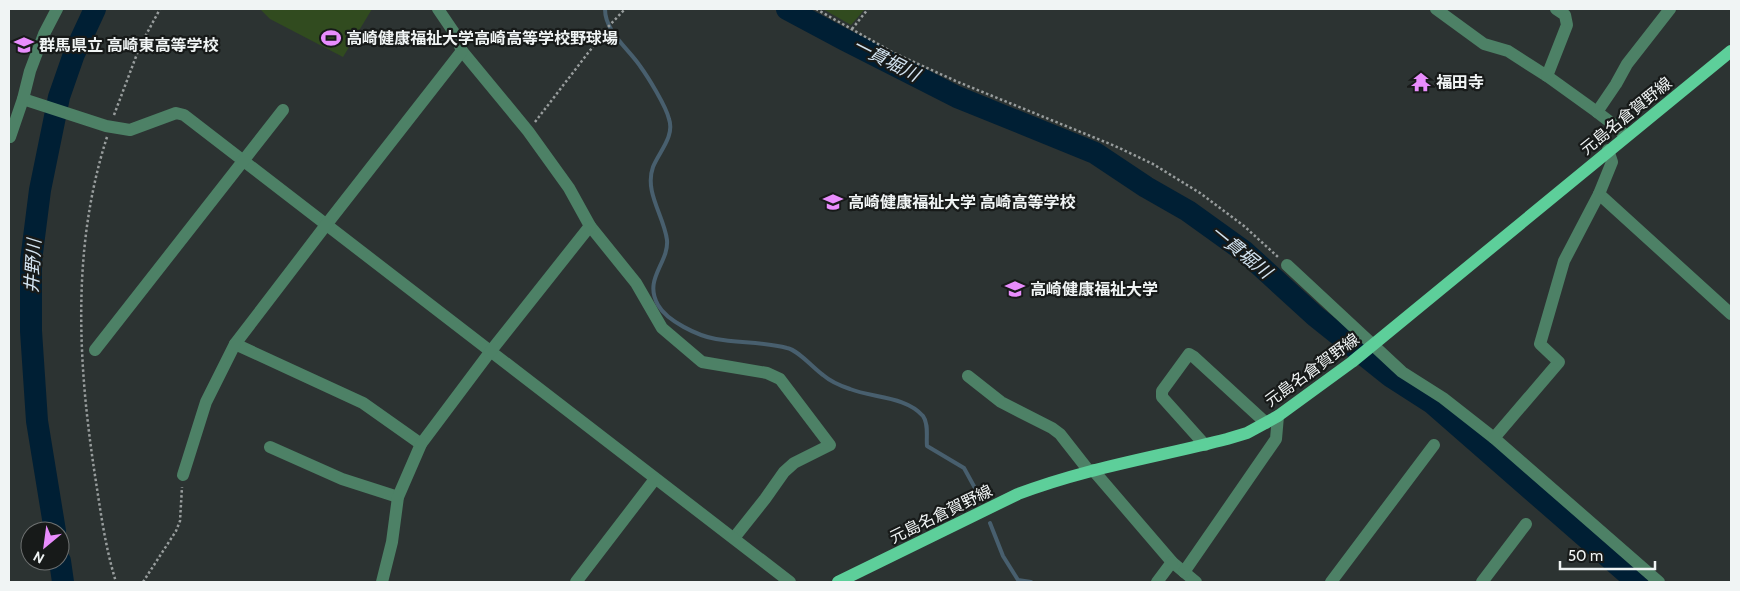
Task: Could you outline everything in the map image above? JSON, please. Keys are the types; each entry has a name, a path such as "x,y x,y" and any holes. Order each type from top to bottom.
{"main road":[{"name":"元島名倉賀野線","path":"838,582 1018,494 1091,471 1205,445 1247,432 1278,416 1352,362 1731,51"}],"street":[{"path":"10,137 25,100 30,71 44,34 57,9"},
{"path":"438,9 462,51 528,131 569,188 590,226 636,283 662,328 702,362 766,373 780,379 830,445 794,463 784,472 734,538"},
{"path":"1436,9 1484,44 1508,51 1547,76 1597,112 1626,136"},
{"path":"1547,76 1567,25 1565,15 1556,9"},
{"path":"1597,112 1627,64 1670,9"},
{"path":"183,475 206,402 235,344 462,51"},
{"path":"25,100 109,126 130,130 176,113 184,115 790,582"},
{"path":"95,350 283,110"},
{"path":"1494,438 1559,362 1540,344 1564,261 1599,194 1612,162 1608,150"},
{"path":"1599,194 1731,314"},
{"path":"382,582 392,542 398,497 421,444 490,352 590,226"},
{"path":"1287,265 1402,372 1442,398 1494,438 1659,582"},
{"path":"235,344 363,403 421,444"},
{"path":"1205,445 1162,397 1162,392 1189,354 1266,423"},
{"path":"968,376 1001,402 1060,434 1172,562 1196,582"},
{"path":"1184,572 1276,439 1278,416"},
{"path":"1331,582 1434,445"},
{"path":"270,447 342,479 398,497"},
{"path":"576,582 656,479"},
{"path":"1482,582 1526,524"},
{"path":"1157,582 1172,562"}],"path":[{"path":"116,582 101,515 86,408 80,292 92,194 109,126 140,46 160,9"},
{"path":"528,131 596,43 625,9"},
{"path":"816,9 894,53 958,82 1115,146 1153,164 1200,193 1230,215 1287,265"},
{"path":"852,29 868,9"},
{"path":"143,582 180,521 183,475"}],"green space":[{"name":"高崎健康福祉大学高崎高等学校野球場","path":"260,9 372,9 343,57 270,19"},
{"path":"823,9 865,9 851,25"}],"waterway":[{"name":"井野川","path":"53,521 37,421 31,331 31,261 40,190 59,97 74,54 95,9"},
{"path":"605,9 606,17 613,32 652,84 667,113 670,125 666,144 653,167 651,176 653,195 667,240 667,248 653,287 654,296 662,311 684,327 709,337 791,349 836,383 859,392 898,401 916,409 925,419 927,446 964,468 981,499"},
{"name":"一貫堀川","path":"787,9 957,97 1095,153 1146,187 1188,211 1245,252 1315,316 1390,376 1432,403 1637,582"},
{"path":"990,523 1003,556 1018,580 1031,582"},
{"name":"井野川","path":"61,571 63,582"}],"place":[{"name":"高崎健康福祉大学高崎高等学校野球場","path":"331,38"},
{"name":"群馬県立 高崎東高等学校","path":"24,45"},
{"name":"福田寺","path":"1421,82"},
{"name":"高崎健康福祉大学 高崎高等学校","path":"833,202"},
{"name":"高崎健康福祉大学","path":"1015,289"}]}
